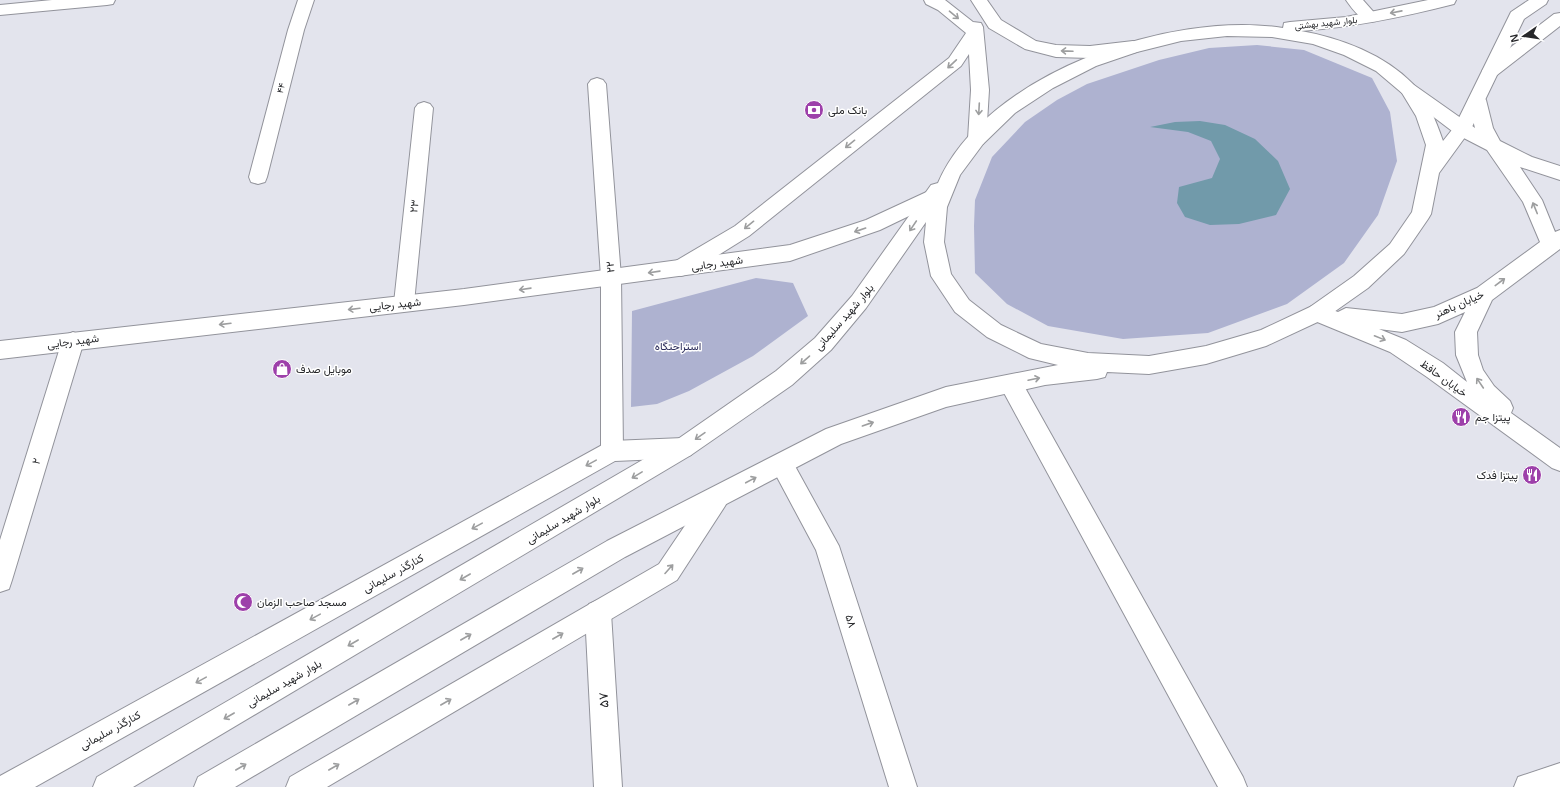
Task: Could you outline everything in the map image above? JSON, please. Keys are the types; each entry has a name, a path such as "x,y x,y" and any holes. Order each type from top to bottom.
{"main road":[{"path":"0,10 107,0"},
{"name":"۴۴","path":"258,177 296,30 306,0"},
{"path":"932,0 944,6 975,32"},
{"path":"971,0 980,90 977,139"},
{"path":"979,0 995,24 1031,45 1056,51 1090,52 1133,47 1181,36 1227,31 1272,32 1315,39 1350,51 1382,67 1408,89 1462,129 1525,162 1560,173"},
{"path":"1354,0 1370,17"},
{"name":"بلوار شهید بهشتی","path":"1227,31 1346,22 1448,0"},
{"path":"1429,173 1462,129 1517,16 1540,0"},
{"path":"1491,71 1560,18"},
{"path":"681,268 742,231 955,62 975,32"},
{"path":"1133,47 1090,62 1048,84 1009,109 977,139 952,172 936,207 934,242 941,276 962,306 994,331 1037,352 1088,362 1149,365"},
{"name":"۲۲","path":"597,84 611,277 612,451"},
{"path":"208,787 610,553 834,436 946,397 1045,376 1149,365 1206,355 1266,337 1318,313 1361,282 1397,249 1421,214 1435,145 1425,115 1408,89"},
{"path":"1477,100 1484,128 1493,145 1532,200 1555,241"},
{"name":"۲۳","path":"404,303 424,108"},
{"name":"بلوار شهید سلیمانی","path":"107,787 683,448 784,378 823,344 859,302 933,196 952,172"},
{"name":"شهید رجایی","path":"0,350 404,303 790,253 873,225 933,196"},
{"name":"خیابان باهنر","path":"1318,313 1402,323 1438,315 1484,294 1555,241"},
{"name":"خیابان حافظ","path":"1484,294 1466,332 1467,355 1474,374 1486,393 1508,414 1560,456"},
{"name":"خیابان حافظ","path":"1318,313 1398,346 1435,370 1560,461"},
{"name":"۲","path":"0,580 73,341"},
{"path":"1011,384 1232,787"},
{"name":"کنارگذر سلیمانی","path":"8,787 612,451 683,448"},
{"name":"۵۸","path":"782,464 827,546 903,787"},
{"path":"300,787 668,572 716,498"},
{"name":"۵۷","path":"598,613 608,787"}],"green space":[{"path":"1257,45 1304,50 1372,78 1390,112 1397,161 1378,215 1344,263 1287,304 1208,333 1123,339 1048,326 1007,304 975,273 975,200 992,157 1025,122 1057,100 1087,84 1159,60 1209,48"},
{"name":"استراحتگاه","path":"756,278 793,283 808,316 753,356 689,391 657,404 631,407 632,311"}],"shaded area":[{"path":"1200,121 1225,125 1255,139 1278,161 1290,189 1276,215 1239,224 1210,225 1185,217 1177,203 1179,187 1212,178 1220,159 1211,141 1188,132 1150,127 1175,122"}],"place":[{"name":"بانک ملی","path":"814,110"},
{"name":"موبایل صدف","path":"282,369"},
{"name":"پیتزا جم","path":"1461,417"},
{"name":"پیتزا فدک","path":"1532,475"},
{"name":"مسجد صاحب الزمان","path":"243,602"}]}
